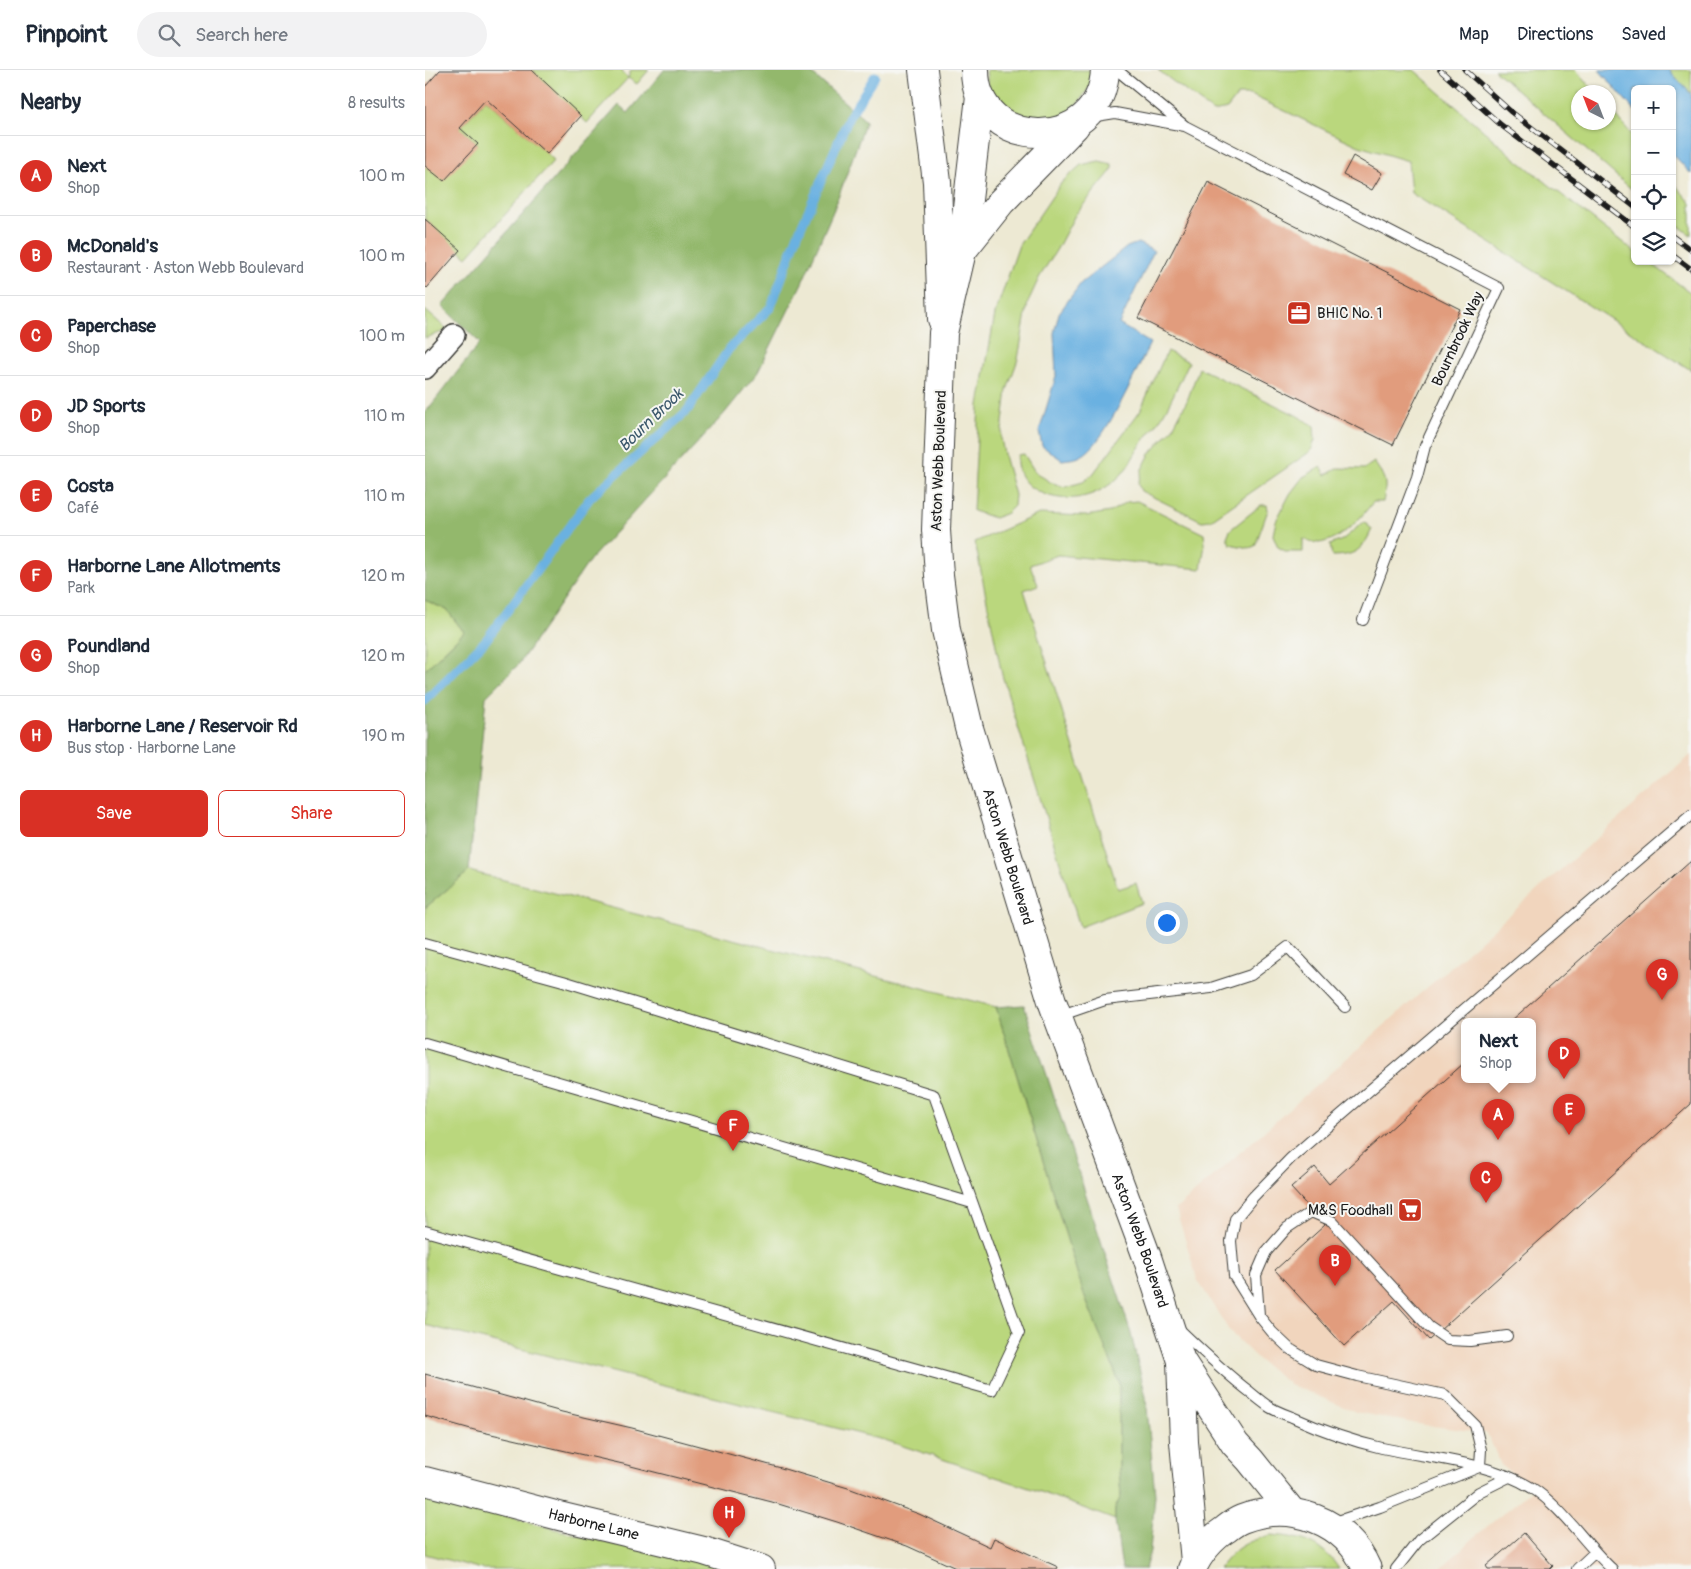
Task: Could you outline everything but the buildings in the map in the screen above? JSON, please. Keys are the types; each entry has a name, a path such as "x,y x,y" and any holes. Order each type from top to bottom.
{"main road":[{"name":"Aston Webb Boulevard","path":"923,70 937,182 943,333 936,530 939,575 946,630 969,728 1058,1016 1147,1257 1181,1361 1235,1444 1291,1511"},
{"name":"Aston Webb Boulevard","path":"962,251 1001,202 1082,119 1096,102 1104,82 1105,70"},
{"name":"Aston Webb Boulevard","path":"943,333 962,251 975,79"},
{"path":"975,79 991,113 1007,125 1026,133 1045,134 1065,129 1082,119"},
{"name":"Aston Webb Boulevard","path":"1181,1361 1184,1442 1194,1565"},
{"name":"Harborne Lane","path":"425,1481 704,1551 761,1569"},
{"path":"1194,1565 1214,1537 1241,1519 1265,1512 1291,1511 1314,1517 1329,1524 1353,1545 1367,1569"}],"street":[{"path":"425,368 454,335"}],"lane":[{"path":"1117,70 1185,126"},
{"path":"1082,119 1115,112 1185,126"},
{"name":"Bournbrook Way","path":"1185,126 1499,288 1425,446 1417,477 1363,620"},
{"path":"1480,1466 1481,1450 1475,1425 1445,1395 1357,1376 1315,1364 1290,1349 1272,1332 1259,1316 1234,1276 1231,1241 1235,1219 1253,1197 1315,1136 1691,815"},
{"path":"425,943 563,981 934,1095 1019,1334 992,1390 425,1231"},
{"path":"1058,1016 1105,1000 1211,988 1251,975 1288,947 1345,1007"},
{"path":"425,1043 972,1203"},
{"path":"1259,1316 1256,1275 1265,1252 1287,1228 1311,1212 1332,1221 1429,1327 1448,1340 1470,1341 1507,1336"},
{"path":"1167,1318 1233,1379 1268,1406 1317,1428 1381,1448 1480,1466 1509,1476 1533,1489 1555,1507 1594,1553 1612,1569"},
{"path":"1329,1524 1380,1507 1480,1466"},
{"path":"1396,1569 1419,1540 1472,1497 1509,1476"},
{"path":"1577,1569 1594,1553"}],"shaded area":[{"path":"1691,755 1691,1569 1440,1569 1478,1534 1533,1489 1501,1465 1487,1433 1424,1425 1356,1412 1289,1384 1260,1361 1230,1332 1197,1279 1176,1209"}],"green space":[{"path":"532,70 623,70 622,72 628,78 587,123"},
{"path":"631,70 649,70 637,84 628,78"},
{"path":"664,70 808,70 866,121 834,209 802,283 758,372 724,414 590,560 518,665 486,697 469,871 425,908 425,670 464,632 447,610 425,600 425,413 480,343 442,306 619,105 628,113"},
{"path":"986,70 1094,70 1094,80 1071,114 1033,123 998,104 988,86"},
{"path":"1158,70 1414,70 1516,159 1631,249 1631,265 1653,265 1691,293 1691,370 1411,193 1408,161 1359,146 1251,95 1238,95 1227,109 1213,112"},
{"path":"1494,70 1576,70 1589,85 1571,85 1571,130 1616,130 1616,116 1631,133 1631,189"},
{"path":"1669,70 1691,70 1691,94"},
{"path":"486,99 554,160 467,257 425,219 425,167 478,144 460,128"},
{"path":"1099,161 1112,164 1112,170 1075,215 1039,278 1028,302 1018,359 1007,390 1001,438 1015,495 1014,506 1007,513 995,518 973,511 979,405 995,314 1019,245 1062,182 1081,165"},
{"path":"1676,186 1691,203 1691,235 1676,224"},
{"path":"425,310 448,330 425,338"},
{"path":"1167,351 1189,362 1162,417 1146,437 1122,474 1112,483 1091,494 1067,499 1043,494 1025,482 1017,465 1018,455 1024,454 1035,472 1050,482 1065,487 1083,482 1093,474 1140,411"},
{"path":"1199,368 1296,415 1314,426 1315,440 1311,451 1211,520 1202,521 1141,491 1138,484 1142,469 1150,454 1172,429 1187,401"},
{"path":"1374,462 1384,481 1383,502 1373,502 1357,521 1335,538 1319,543 1303,539 1303,552 1287,552 1278,547 1273,535 1276,521 1290,494 1303,477 1321,467 1326,475 1338,468 1364,469"},
{"path":"1137,501 1204,534 1205,544 1201,569 1058,555 1030,565 1038,585 1024,590 1118,889 1136,883 1142,903 1080,927 1002,675 975,542 1039,514 1086,516 1110,512 1127,502"},
{"path":"1261,505 1267,505 1268,510 1255,546 1249,548 1230,544 1227,537 1230,530"},
{"path":"1364,522 1372,529 1361,547 1347,555 1332,556 1330,545 1342,540"},
{"path":"425,600 447,610 464,632 425,670"},
{"path":"469,871 996,1007 1084,1295 1119,1382 1119,1470 1121,1496 1115,1509 1115,1520 1041,1492 888,1441 425,1325 425,908"},
{"path":"1024,1005 1130,1330 1146,1397 1155,1495 1150,1551 1145,1569 1122,1569 1115,1520 1115,1509 1121,1496 1119,1470 1119,1382 1084,1295 996,1007"},
{"path":"425,1495 620,1546 709,1563 726,1569 482,1569 425,1554"},
{"path":"1271,1535 1292,1537 1318,1547 1339,1569 1219,1569 1230,1555 1241,1546"}],"water":[{"path":"1599,70 1669,70 1691,94 1691,174 1676,157 1676,85 1631,85 1631,106 1616,89 1616,85 1612,85"},
{"path":"1138,243 1154,251 1119,324 1150,343 1120,405 1100,438 1081,456 1062,460 1042,446 1039,432 1056,376 1054,333 1059,313 1081,283 1127,247"}],"waterway":[{"name":"Bourn Brook","path":"425,701 486,640 590,498 687,411 729,349 771,307 798,234 849,117 875,76"}],"railway":[{"path":"1440,70 1501,125 1631,224"},
{"path":"1465,70 1510,111 1631,204"},
{"path":"1676,239 1691,250"},
{"path":"1676,258 1691,269"}],"place":[{"name":"BHIC No. 1","path":"1299,313"},
{"name":"Poundland","path":"1662,1000"},
{"name":"JD Sports","path":"1564,1079"},
{"name":"Costa","path":"1569,1135"},
{"name":"Next","path":"1498,1140"},
{"name":"Harborne Lane Allotments","path":"733,1151"},
{"name":"Paperchase","path":"1486,1203"},
{"name":"M&S Foodhall","path":"1410,1210"},
{"name":"McDonald's","path":"1335,1286"},
{"name":"Harborne Lane / Reservoir Rd","path":"729,1538"}]}
